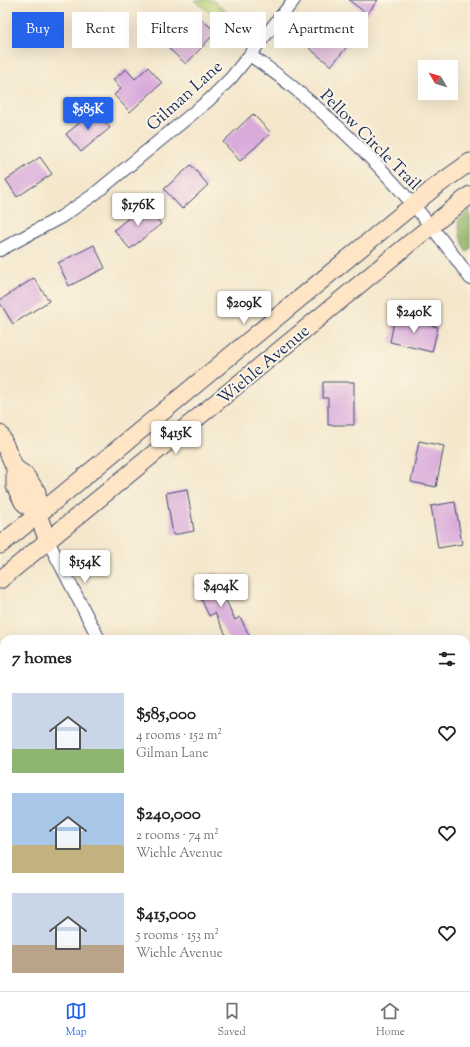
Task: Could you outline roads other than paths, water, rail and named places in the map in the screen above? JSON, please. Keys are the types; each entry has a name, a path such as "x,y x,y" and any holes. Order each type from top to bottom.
{"main road":[{"name":"Wiehle Avenue","path":"0,544 38,515 413,205 470,162"},
{"name":"Wiehle Avenue","path":"0,580 470,195"},
{"path":"0,434 15,468 15,486 23,502 38,515 48,541"}],"street":[{"name":"Gilman Lane","path":"0,250 61,217 92,196 209,100 231,78 294,0"},
{"name":"Pellow Circle Trail","path":"250,55 293,87 376,162 413,205 470,278"},
{"path":"48,541 97,635"}]}
